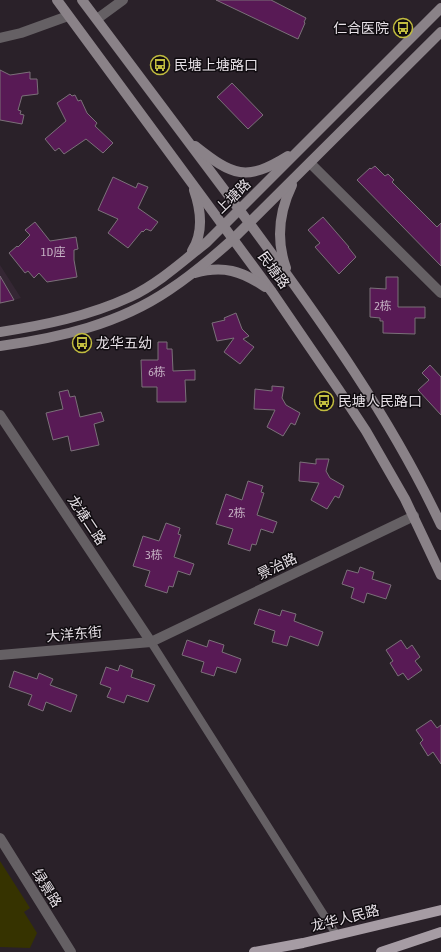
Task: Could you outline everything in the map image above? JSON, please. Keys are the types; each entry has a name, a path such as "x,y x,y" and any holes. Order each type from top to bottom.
{"main road":[{"name":"民塘路","path":"57,0 272,292 366,431 414,516 441,575"},
{"name":"民塘路","path":"82,0 289,277 367,390 404,455 441,525"},
{"name":"上塘路","path":"0,332 66,320 96,311 131,296 157,281 207,242 441,8"},
{"path":"0,346 30,342 101,324 168,291 192,274 233,239 295,179 441,32"},
{"path":"186,139 217,162 238,173 258,172 281,161 300,149"},
{"path":"289,277 281,255 279,238 284,207 295,179"},
{"path":"182,262 197,243 200,235 199,208 191,182"},
{"path":"192,274 215,269 236,271 254,279 272,292"},
{"name":"龙华人民路","path":"254,952 289,946 441,910"},
{"path":"380,952 441,932"}],"street":[{"path":"97,19 122,0"},
{"path":"0,38 20,34 68,16"},
{"path":"310,164 441,293"},
{"name":"龙塘二路","path":"0,415 151,642"},
{"name":"景治路","path":"151,642 414,516"},
{"path":"151,642 336,934"},
{"name":"大洋东街","path":"0,655 151,642"},
{"name":"绿景路","path":"0,838 71,952"}],"shaded area":[{"path":"0,265 21,298 0,304"},
{"path":"0,861 30,908 24,912 37,933 30,948 0,947"}],"building":[{"path":"216,0 271,0 306,18 305,23 298,39"},
{"path":"0,70 10,75 30,72 30,79 37,79 38,94 22,96 18,110 21,111 20,114 24,115 22,124 0,120"},
{"path":"232,83 263,115 248,129 217,97"},
{"path":"70,94 72,96 75,95 78,101 81,100 87,113 97,123 95,126 113,143 103,153 86,139 64,154 59,148 55,151 45,139 66,121 57,103"},
{"path":"375,166 385,176 388,174 394,180 392,182 437,227 441,223 441,266 357,180 370,168 371,169"},
{"path":"113,177 136,188 138,183 148,187 138,208 158,222 151,231 146,229 143,232 142,231 128,248 108,233 118,219 98,210"},
{"path":"323,217 356,257 339,274 315,247 320,243 308,230"},
{"path":"35,222 50,241 76,237 78,249 74,250 74,260 77,277 47,282 39,273 34,278 28,271 25,273 9,253 17,246 18,247 30,235 25,230"},
{"path":"0,276 14,300 0,303"},
{"path":"386,277 398,277 398,307 425,307 425,318 415,318 415,334 383,333 383,321 380,321 380,318 370,317 370,288 386,289"},
{"path":"236,313 242,329 249,336 243,339 254,347 240,364 224,352 234,338 217,341 212,323 225,320 224,318"},
{"path":"158,342 167,342 167,349 172,349 173,371 195,370 195,380 185,380 186,402 157,402 157,387 142,387 141,360 158,360"},
{"path":"430,365 441,377 441,415 418,390 429,380 422,373"},
{"path":"272,386 284,387 282,398 286,405 300,413 295,425 291,423 283,436 267,427 275,410 254,409 255,389 272,391"},
{"path":"68,390 70,397 75,396 80,417 101,412 104,421 94,424 99,445 71,451 68,436 53,440 46,413 63,409 59,392"},
{"path":"316,459 329,459 326,471 330,478 344,486 339,498 335,496 327,509 311,500 319,483 299,481 300,462 316,464"},
{"path":"248,481 263,486 261,492 264,493 257,515 277,522 273,533 261,529 256,545 252,544 250,551 228,544 233,529 216,524 226,494 242,500"},
{"path":"166,523 180,528 178,534 181,535 174,557 194,564 190,575 178,571 173,587 169,586 167,593 145,586 150,571 133,566 143,536 159,541"},
{"path":"360,567 374,572 372,579 391,585 386,599 367,593 364,603 351,598 354,588 342,584 347,570 358,573"},
{"path":"259,609 280,616 282,610 296,614 294,621 323,632 318,646 290,636 287,646 272,642 275,631 254,624"},
{"path":"187,640 207,647 209,640 224,645 222,652 241,659 236,673 217,667 214,676 201,672 204,662 182,655"},
{"path":"401,640 407,649 412,645 420,657 415,661 422,670 408,680 403,673 398,676 390,663 393,661 386,650"},
{"path":"120,665 133,670 131,677 155,685 148,702 127,695 124,703 107,697 111,688 100,684 106,667 118,671"},
{"path":"14,671 37,679 39,673 53,679 50,685 77,695 71,712 46,702 43,711 28,705 32,695 9,687"},
{"path":"431,720 437,728 441,725 441,764 433,752 428,756 420,743 423,740 416,730"}],"place":[{"name":"仁合医院","path":"403,28"},
{"name":"民塘上塘路口","path":"160,65"},
{"name":"龙华五幼","path":"82,343"},
{"name":"民塘人民路口","path":"324,401"}]}
